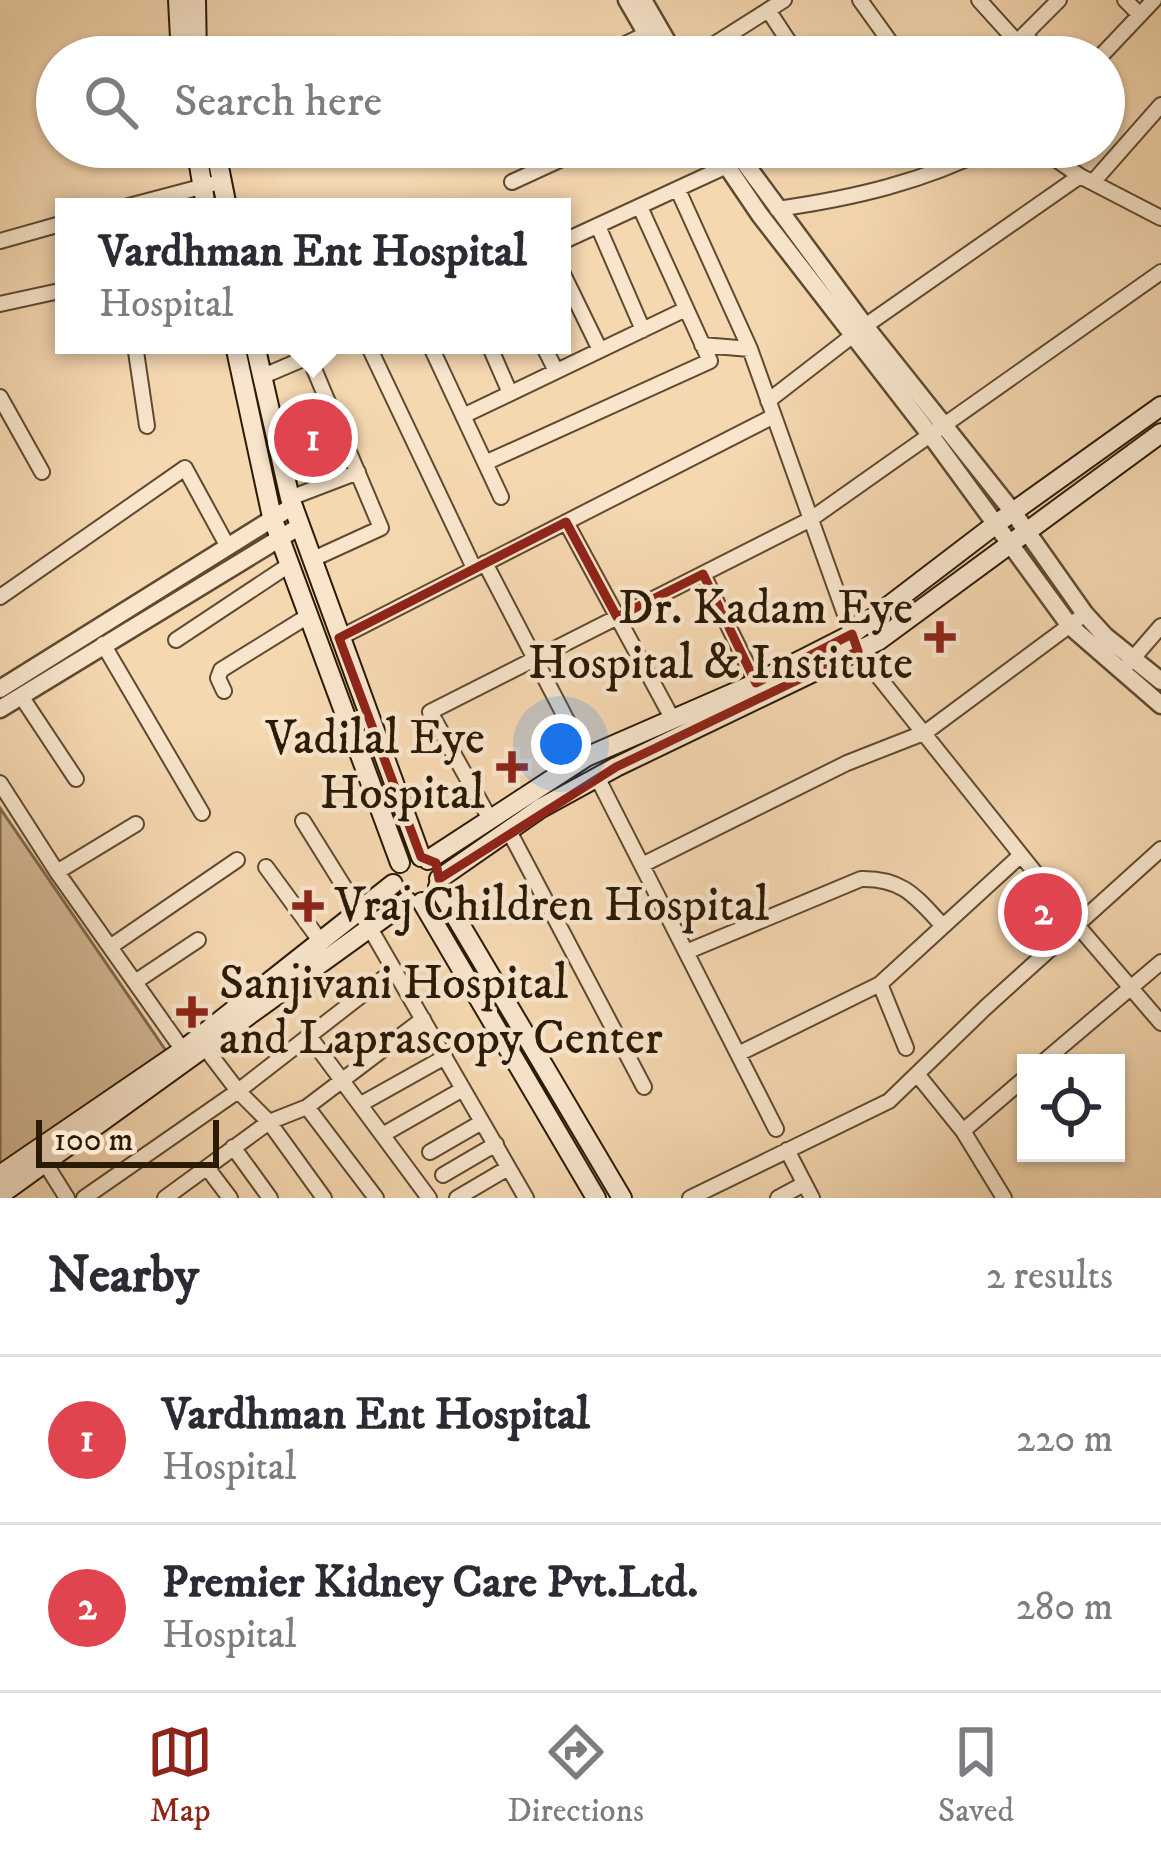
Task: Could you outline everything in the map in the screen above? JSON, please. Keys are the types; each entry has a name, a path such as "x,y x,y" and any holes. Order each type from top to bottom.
{"main road":[{"path":"178,0 180,36"},
{"path":"196,0 197,36"},
{"path":"206,168 222,198"},
{"path":"209,198 214,168"},
{"path":"8,1189 366,921 393,884 400,863 272,517 237,354"},
{"path":"257,354 291,502 424,858 622,1198"},
{"path":"8,1189 193,1053 321,942 414,902 541,808 855,643 996,524 1161,406"},
{"path":"400,863 424,858 586,757 855,643 878,641 1161,433"},
{"path":"393,884 414,902 596,1198"}],"street":[{"path":"627,0 646,34 642,36"},
{"path":"643,0 664,36"},
{"path":"727,36 784,0"},
{"path":"860,0 886,36"},
{"path":"979,0 1012,36"},
{"path":"1024,36 1059,0"},
{"path":"1125,0 1140,15"},
{"path":"1120,36 1154,0"},
{"path":"768,10 785,36"},
{"path":"1125,141 1161,105"},
{"path":"512,182 542,168"},
{"path":"571,238 723,168"},
{"path":"729,168 938,432 996,524 1019,538 1161,705"},
{"path":"748,168 860,330"},
{"path":"777,209 862,196 948,168"},
{"path":"1070,168 1158,210"},
{"path":"339,638 771,408 860,330 1098,168"},
{"path":"159,198 213,184"},
{"path":"678,190 750,349 855,643 1077,925 1161,1023"},
{"path":"485,463 710,361 640,207"},
{"path":"0,241 55,226"},
{"path":"598,226 644,330"},
{"path":"490,819 430,712 811,519 1161,272"},
{"path":"571,290 600,350"},
{"path":"0,304 55,292"},
{"path":"463,416 686,309"},
{"path":"702,345 750,349"},
{"path":"136,354 148,426"},
{"path":"261,377 316,354"},
{"path":"373,354 479,565 586,757"},
{"path":"434,354 501,497"},
{"path":"493,354 510,393"},
{"path":"548,354 556,371"},
{"path":"309,357 381,528 311,560"},
{"path":"1,402 42,472"},
{"path":"277,443 335,418"},
{"path":"938,432 1013,512 1019,538 1070,626 1127,666 1161,681"},
{"path":"0,596 185,468 228,547"},
{"path":"0,689 228,547 291,502 358,472"},
{"path":"566,521 672,718"},
{"path":"0,709 300,526"},
{"path":"176,640 289,566"},
{"path":"703,574 756,683"},
{"path":"642,865 847,763 926,732 1085,614"},
{"path":"224,691 218,678 221,670 308,616"},
{"path":"1127,666 1161,626"},
{"path":"103,644 202,813"},
{"path":"21,696 76,779"},
{"path":"597,777 776,1129"},
{"path":"0,783 135,982 193,1053 269,1122 324,1198"},
{"path":"303,821 526,1198"},
{"path":"57,872 136,824"},
{"path":"509,831 644,1087"},
{"path":"690,1198 889,1101 1161,849"},
{"path":"738,1054 880,984 1021,855"},
{"path":"110,947 237,860"},
{"path":"266,867 321,942"},
{"path":"686,952 861,879 887,879 912,893 944,926"},
{"path":"135,982 198,940"},
{"path":"1053,1054 1161,962"},
{"path":"84,1198 238,1091 394,970"},
{"path":"880,984 906,1048"},
{"path":"168,1197 269,1122 307,1107 423,1019"},
{"path":"309,1036 429,1198"},
{"path":"362,1104 445,1057"},
{"path":"916,1074 963,1131 1004,1198"},
{"path":"963,1131 1017,1085"},
{"path":"384,1134 463,1089"},
{"path":"307,1107 376,1198"},
{"path":"430,1152 482,1122"},
{"path":"443,1175 496,1144"},
{"path":"233,1148 270,1198"},
{"path":"778,1198 808,1191 787,1150"},
{"path":"45,1163 67,1198"},
{"path":"457,1198 508,1168"},
{"path":"208,1169 230,1198"}],"highlighted area":[{"path":"566,522 617,617 703,574 756,683 852,634 858,651 616,767 439,879 436,863 421,857 339,638"}],"shaded area":[{"path":"0,808 173,1061 0,1178"}],"place":[{"name":"Vardhman Ent Hospital","path":"313,438"},
{"name":"Dr. Kadam Eye Hospital & Institute","path":"940,637"},
{"name":"Vadilal Eye Hospital","path":"512,767"},
{"name":"Vraj Children Hospital","path":"308,906"},
{"name":"Premier Kidney Care Pvt.Ltd.","path":"1043,912"},
{"name":"Sanjivani Hospital and Laprascopy Center","path":"192,1012"}]}
